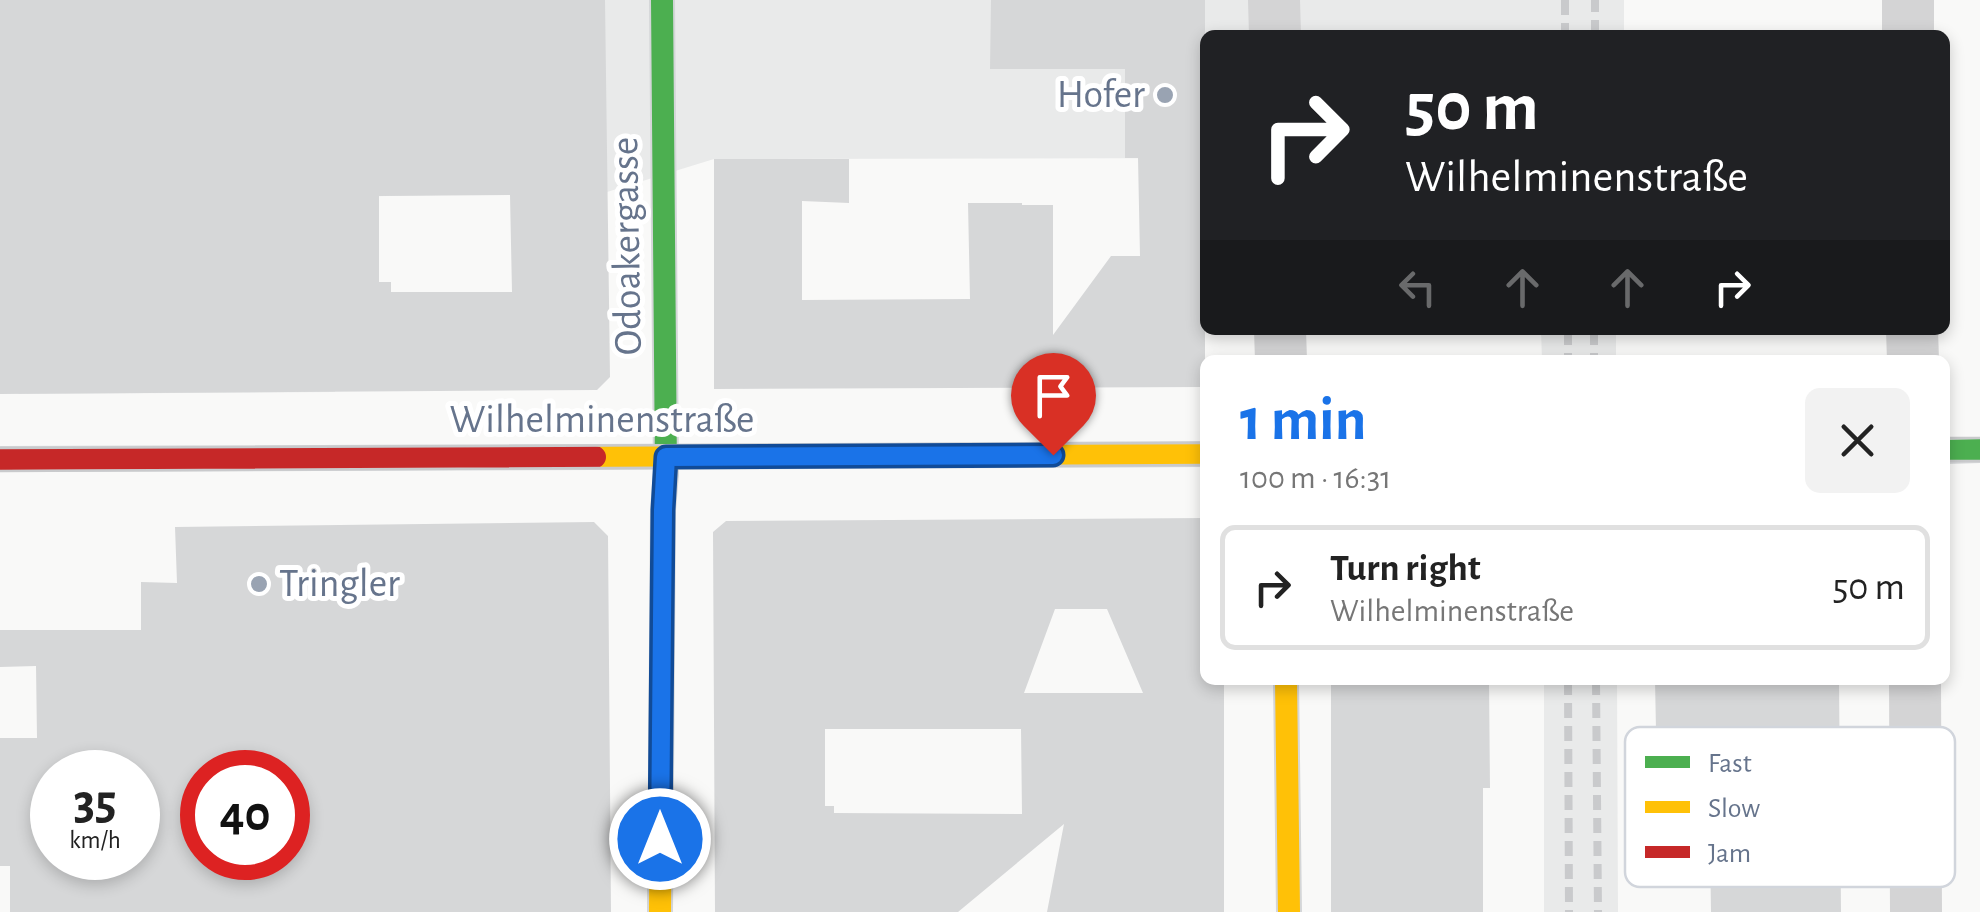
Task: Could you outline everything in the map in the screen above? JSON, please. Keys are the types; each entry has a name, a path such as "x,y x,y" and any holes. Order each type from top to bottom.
{"street":[{"name":"Odoakergasse","path":"660,912 666,457 662,0"},
{"path":"1274,0 1274,30"},
{"path":"1908,0 1908,30"},
{"path":"1950,450 1980,450"},
{"name":"Wilhelminenstraße","path":"0,459 1200,454"},
{"path":"1286,685 1289,912"},
{"path":"1914,685 1914,727"},
{"path":"1916,887 1916,912"}],"shaded area":[{"path":"0,0 1624,0 1624,30 1200,30 1200,158 714,159 607,192 334,197 335,392 18,394"},
{"path":"1541,335 1616,335 1616,355 1542,355"},
{"path":"1544,685 1617,685 1618,912 1544,912"}],"building":[{"path":"0,0 605,0 610,377 597,390 0,394","holes":["510,195 512,292 391,292 391,282 379,282 379,196"]},
{"path":"991,0 1205,0 1205,30 1200,30 1200,335 1205,335 1205,355 1200,355 1200,387 714,389 714,159 849,159 849,203 802,201 802,300 970,299 968,203 1053,205 1053,335 1111,256 1140,256 1138,158 1125,158 1125,69 990,69"},
{"path":"1200,518 1200,685 1224,685 1224,912 1047,912 1064,824 958,912 715,912 713,532 726,521","holes":["1055,609 1107,609 1143,693 1024,693","825,729 1021,729 1022,814 834,813 834,806 825,806"]},
{"path":"594,522 608,536 611,912 10,912 10,866 0,866 0,738 37,738 36,666 0,667 0,630 141,630 141,582 177,583 175,527"},
{"path":"1331,685 1489,685 1490,788 1483,788 1483,912 1331,912"},
{"path":"1655,685 1839,685 1839,727 1656,727"},
{"path":"1711,887 1841,887 1841,912 1711,912"}],"tram line":[{"path":"1950,438 1980,438"},
{"path":"0,448 1200,443"},
{"path":"1950,461 1980,461"},
{"path":"0,471 1200,465"}],"railway":[{"path":"1565,0 1565,30"},
{"path":"1595,0 1595,30"},
{"path":"1568,335 1568,355"},
{"path":"1594,335 1594,355"},
{"path":"1568,685 1569,912"},
{"path":"1596,685 1598,912"}],"traffic: fast":[{"path":"662,0 666,473"},
{"path":"1950,451 1980,450"}],"traffic: slow":[{"path":"595,457 1200,454"},
{"path":"660,912 666,473"},
{"path":"1286,685 1289,912"}],"traffic: jam":[{"path":"0,459 595,457"}],"place":[{"name":"Hofer","path":"1165,95"},
{"name":"Tringler","path":"259,584"}],"route":[{"path":"660,839 666,457 1053,455"}]}
